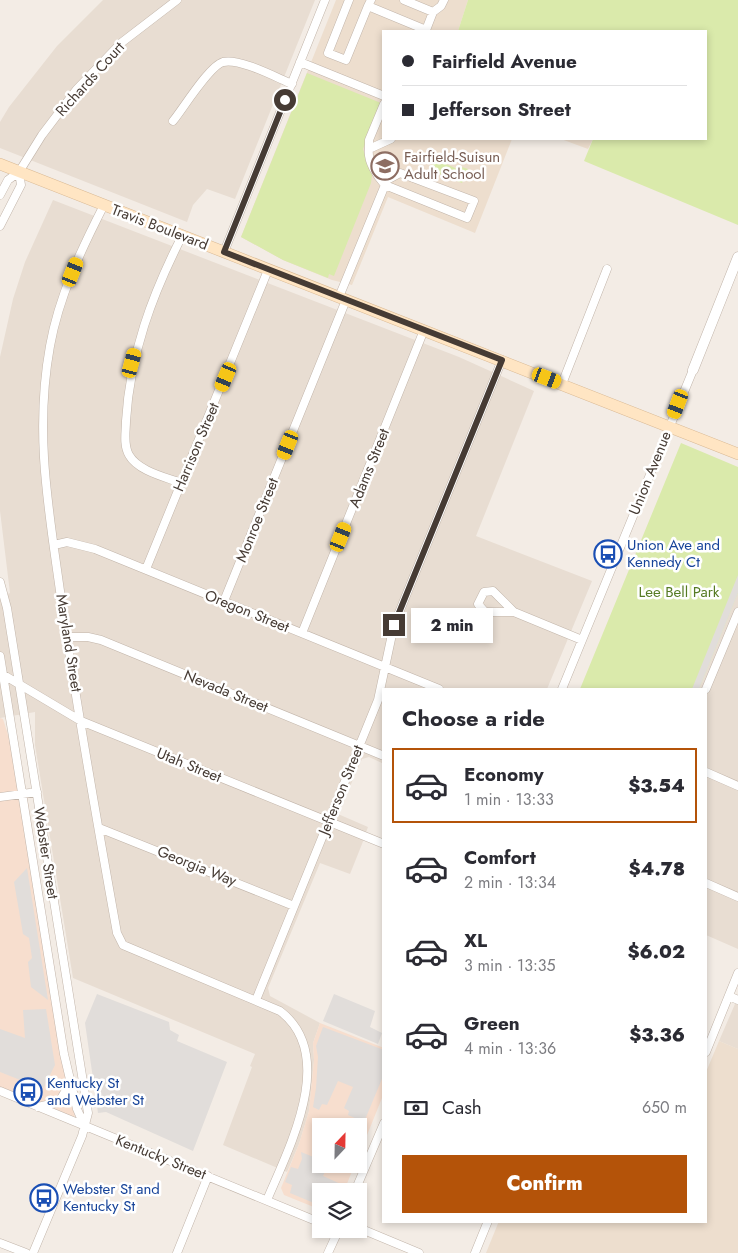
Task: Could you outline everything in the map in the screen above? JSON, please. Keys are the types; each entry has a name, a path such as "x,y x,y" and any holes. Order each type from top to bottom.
{"main road":[{"name":"Travis Boulevard","path":"0,164 738,454"}],"street":[{"name":"Richards Court","path":"19,172 42,135 78,89 121,43 177,0"},
{"path":"224,252 325,0"},
{"path":"349,0 328,52 346,60 370,3 426,30 433,12 441,6 444,0"},
{"path":"404,0 433,12"},
{"path":"173,121 211,70 220,62 231,61 245,65 292,84"},
{"path":"300,62 382,95"},
{"path":"382,109 369,140 369,158 378,177 385,185 467,218 474,201 400,172 387,180 385,185"},
{"path":"369,149 389,140"},
{"path":"0,195 8,180 19,172"},
{"path":"0,226 20,185 19,172"},
{"name":"Monroe Street","path":"224,601 343,299 385,185"},
{"name":"Maryland Street","path":"104,205 83,245 67,286 50,345 42,441 44,477 67,637 117,933 123,945 190,975 256,1000"},
{"path":"181,483 134,462 128,453 125,442 128,397 140,335 162,277 182,236"},
{"name":"Union Avenue","path":"562,688 738,257"},
{"path":"562,384 608,269"},
{"name":"Harrison Street","path":"146,569 268,270"},
{"name":"Adams Street","path":"302,633 424,330"},
{"name":"Jefferson Street","path":"256,1000 378,700 394,625 502,360"},
{"name":"Oregon Street","path":"54,545 78,543 436,688"},
{"name":"Webster Street","path":"0,582 7,608 88,1113 81,1138 33,1253"},
{"path":"514,612 582,640"},
{"path":"706,688 738,612"},
{"name":"Nevada Street","path":"67,637 88,637 101,640 382,755"},
{"name":"Webster Street","path":"0,656 1,674 70,1083 84,1124"},
{"name":"Utah Street","path":"1,674 81,720 382,843"},
{"path":"707,772 738,786"},
{"path":"0,797 36,792"},
{"name":"Georgia Way","path":"99,828 294,906"},
{"path":"707,883 738,897"},
{"path":"707,1050 738,973"},
{"path":"729,996 738,1000"},
{"path":"256,1000 280,1011 293,1021 300,1031 306,1054 305,1094 300,1118 267,1200"},
{"path":"38,1107 59,1102 70,1083"},
{"name":"Kentucky Street","path":"0,1091 312,1219"},
{"path":"358,1183 382,1127"},
{"path":"177,1253 208,1176"},
{"path":"475,1253 487,1223"},
{"path":"367,1231 419,1253"},
{"path":"328,1253 335,1238"},
{"path":"0,1243 26,1253"}],"shaded area":[{"path":"103,0 315,0 235,199 207,189 193,205 187,222 0,148 0,122 9,107 57,46"},
{"name":"Fairfield-Suisun Adult School","path":"336,0 468,0 458,30 382,30 382,140 512,140 475,233 388,197 352,285 332,280 283,260 241,237"},
{"path":"564,140 592,140 588,149"},
{"path":"53,200 459,357 534,391 476,536 592,581 547,688 382,688 382,763 369,757 362,759 338,814 368,827 362,844 350,874 320,863 268,988 270,996 320,1023 313,1043 314,1060 309,1111 299,1144 287,1172 223,1145 255,1054 73,978 35,745 35,712 0,718 0,597 10,593 0,511 0,357 13,299 25,262"},
{"path":"738,575 738,593 699,688 692,688"},
{"path":"738,593 738,949 707,935 707,688 699,688"},
{"path":"0,718 3,719 27,795 75,1118 0,1088"},
{"path":"27,868 48,1000 31,987 28,962 32,958 29,938 23,934 14,882"},
{"path":"97,994 169,1022 170,1030 179,1035 177,1041 227,1062 193,1151 106,1112 98,1113 85,1023"},
{"path":"334,994 375,1011 370,1027 382,1033 378,1044 323,1021"},
{"path":"738,997 738,1049 719,1041"},
{"path":"46,1009 55,1065 43,1089 0,1072 0,1029 25,1038 23,1010"},
{"path":"320,1023 382,1047 382,1098 368,1133 368,1118 312,1118 312,1173 351,1173 347,1183 312,1183 312,1206 284,1195 281,1188 299,1144 309,1111 314,1060 313,1043"},
{"path":"323,1027 382,1049 382,1079 366,1118 355,1118 348,1115 349,1111 344,1108 353,1087 338,1081 327,1105 322,1104 319,1110 313,1107 318,1057 316,1046"},
{"path":"719,1041 738,1049 738,1253 486,1253 498,1223 707,1223 707,1070"},
{"path":"301,1152 312,1156 312,1173 324,1173 323,1176 339,1183 312,1183 312,1202 290,1193 292,1185 285,1182 291,1167 298,1169 302,1159"}],"green space":[{"path":"468,0 738,0 738,225 584,161 593,140 707,140 707,30 458,30"},
{"path":"307,73 381,103 363,149 372,175 371,183 334,276 329,274 328,278 283,260 241,237"},
{"path":"434,159 460,170 462,167 468,169 462,183 430,170"},
{"name":"Lee Bell Park","path":"681,443 738,467 738,593 699,688 580,688"}],"place":[{"name":"Fairfield-Suisun Adult School","path":"385,166"},
{"name":"Union Ave and Kennedy Ct","path":"608,554"},
{"name":"Kentucky St and Webster St","path":"28,1092"},
{"name":"Webster St and Kentucky St","path":"44,1198"}],"route":[{"path":"285,100 224,252 502,360 394,625"}]}
